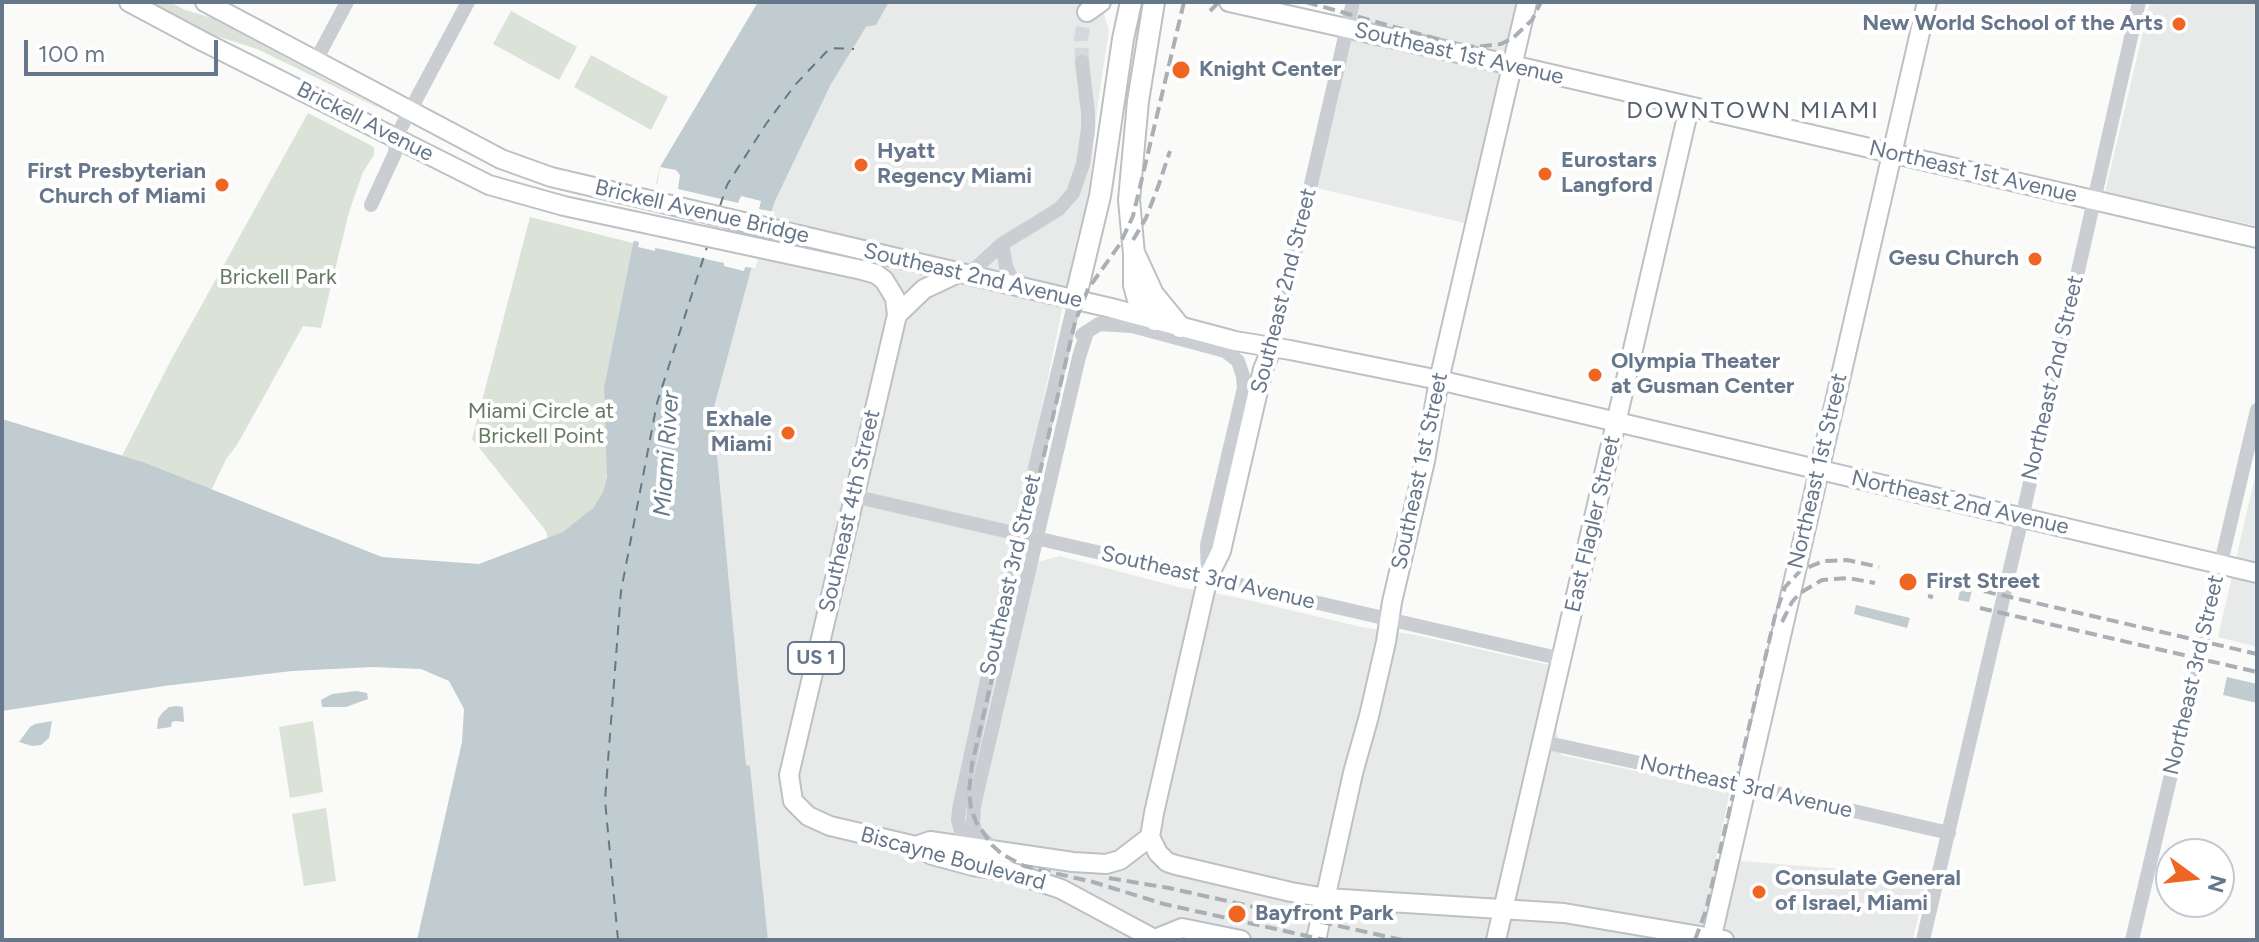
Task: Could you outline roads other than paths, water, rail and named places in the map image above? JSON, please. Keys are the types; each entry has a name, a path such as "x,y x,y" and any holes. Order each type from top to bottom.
{"highway":[{"path":"1075,300 1095,222 1131,2"},
{"path":"1154,2 1138,101 1129,200 1133,279 1138,300 1155,320"},
{"path":"1134,254 1153,294 1180,327"}],"main road":[{"name":"Brickell Avenue","path":"129,2 489,185 564,206"},
{"name":"Brickell Avenue","path":"205,2 501,159 570,181"},
{"name":"Southeast 1st Avenue","path":"1229,2 1689,108"},
{"name":"Southeast 1st Street","path":"1316,940 1353,773 1369,716 1425,461 1439,380 1527,2"},
{"name":"Northeast 1st Street","path":"1715,939 1746,786 1927,2"},
{"name":"Northeast 1st Avenue","path":"1689,108 2257,238"},
{"name":"East Flagler Street","path":"1496,940 1689,108"},
{"name":"Brickell Avenue Bridge","path":"570,181 835,243"},
{"name":"Brickell Avenue Bridge","path":"564,206 830,263"},
{"name":"Southeast 2nd Avenue","path":"835,243 1111,308 1235,341 1439,380 1617,422"},
{"name":"Southeast 2nd Avenue","path":"830,263 880,277 892,291 897,315"},
{"path":"897,315 924,289 963,274"},
{"name":"Southeast 4th Street","path":"793,801 789,775 897,315"},
{"name":"Southeast 2nd Street","path":"1150,837 1208,577 1221,551 1263,369 1272,348"},
{"name":"Northeast 2nd Avenue","path":"1617,422 2257,573"},
{"name":"Biscayne Boulevard","path":"793,801 808,816 830,826 916,846 932,855 973,866 1008,871 1061,889 1156,940"},
{"path":"916,846 930,841 1106,864 1120,860 1150,837 1163,859 1176,865 1326,898 1579,915 1715,939"},
{"path":"973,847 1008,871"},
{"path":"1156,940 1182,928 1241,940"}],"street":[{"path":"315,62 347,2"},
{"path":"371,205 395,153 396,137 468,2"},
{"name":"Southeast 2nd Street","path":"1272,348 1353,2"},
{"name":"Northeast 2nd Street","path":"1923,940 2139,2"},
{"path":"963,274 1002,244 1059,209 1073,193 1086,145 1088,113 1082,62"},
{"path":"1002,244 1006,267 1016,287"},
{"name":"Southeast 3rd Street","path":"973,847 961,831 959,809 1019,534 1075,300"},
{"name":"Southeast 2nd Avenue","path":"1111,308 1132,326"},
{"name":"Southeast 2nd Avenue","path":"1063,344 1099,324 1132,326 1225,351 1238,361"},
{"name":"Southeast 3rd Street","path":"994,850 976,833 974,806 1087,332"},
{"name":"Southeast 2nd Street","path":"1208,577 1207,545 1244,388 1238,361"},
{"name":"Northeast 3rd Street","path":"2132,940 2257,410"},
{"name":"Southeast 3rd Avenue","path":"853,496 1562,659"},
{"name":"Northeast 3rd Avenue","path":"1543,742 1949,833"}],"water":[{"name":"Miami River","path":"758,2 889,2 876,25 866,27 831,84 775,201 752,266 713,411 746,765 750,766 768,940 417,940 462,742 464,709 449,681 421,669 373,667 292,671 164,686 2,711 2,419 143,462 382,557 479,564 563,532 593,508 603,492 607,476 604,387 633,243 660,167"},
{"path":"1963,576 1975,579 1969,602 1958,600"},
{"path":"1856,605 1910,618 1907,628 1854,614"},
{"path":"2227,677 2257,684 2257,703 2223,695"},
{"path":"367,693 368,699 346,707 322,707 321,700 332,694"},
{"path":"176,706 183,707 184,722 172,722 171,727 157,729 162,713"},
{"path":"52,721 49,738 41,745 19,742 30,727"}],"tunnel":[{"path":"1082,62 1083,27"}],"railway":[{"path":"1184,2 1133,216 1120,244 1088,289 1075,322 972,764 971,808 976,822 992,845 1024,866 1093,882 1164,904 1325,940"},
{"path":"1210,11 1219,2"},
{"path":"1306,2 1451,43 1476,47 1501,44 1513,38 1532,20 1541,2"},
{"path":"1133,240 1146,218 1170,151"},
{"path":"1695,940 1706,910 1775,616 1785,587 1801,570 1824,561 1847,560 1879,567"},
{"path":"1782,622 1800,593 1822,580 1848,578 1875,583"},
{"path":"1932,579 1937,580"},
{"path":"1984,591 2257,654"},
{"path":"1928,596 1933,597"},
{"path":"1980,608 2257,672"},
{"path":"1109,878 1169,888 1402,940"}],"place":[{"name":"New World School of the Arts","path":"2179,24"},
{"name":"Knight Center","path":"1181,70"},
{"name":"Hyatt Regency Miami","path":"861,165"},
{"name":"Eurostars Langford","path":"1545,174"},
{"name":"First Presbyterian Church of Miami","path":"222,185"},
{"name":"Gesu Church","path":"2035,259"},
{"name":"Olympia Theater at Gusman Center","path":"1595,375"},
{"name":"Exhale Miami","path":"788,433"},
{"name":"First Street","path":"1908,582"},
{"name":"Consulate General of Israel, Miami","path":"1759,892"},
{"name":"Bayfront Park","path":"1237,914"}],"district":[{"name":"DOWNTOWN MIAMI","path":"1753,111"}],"park label":[{"name":"Brickell Park","path":"278,278"},
{"name":"Miami Circle at Brickell Point","path":"541,424"}]}
